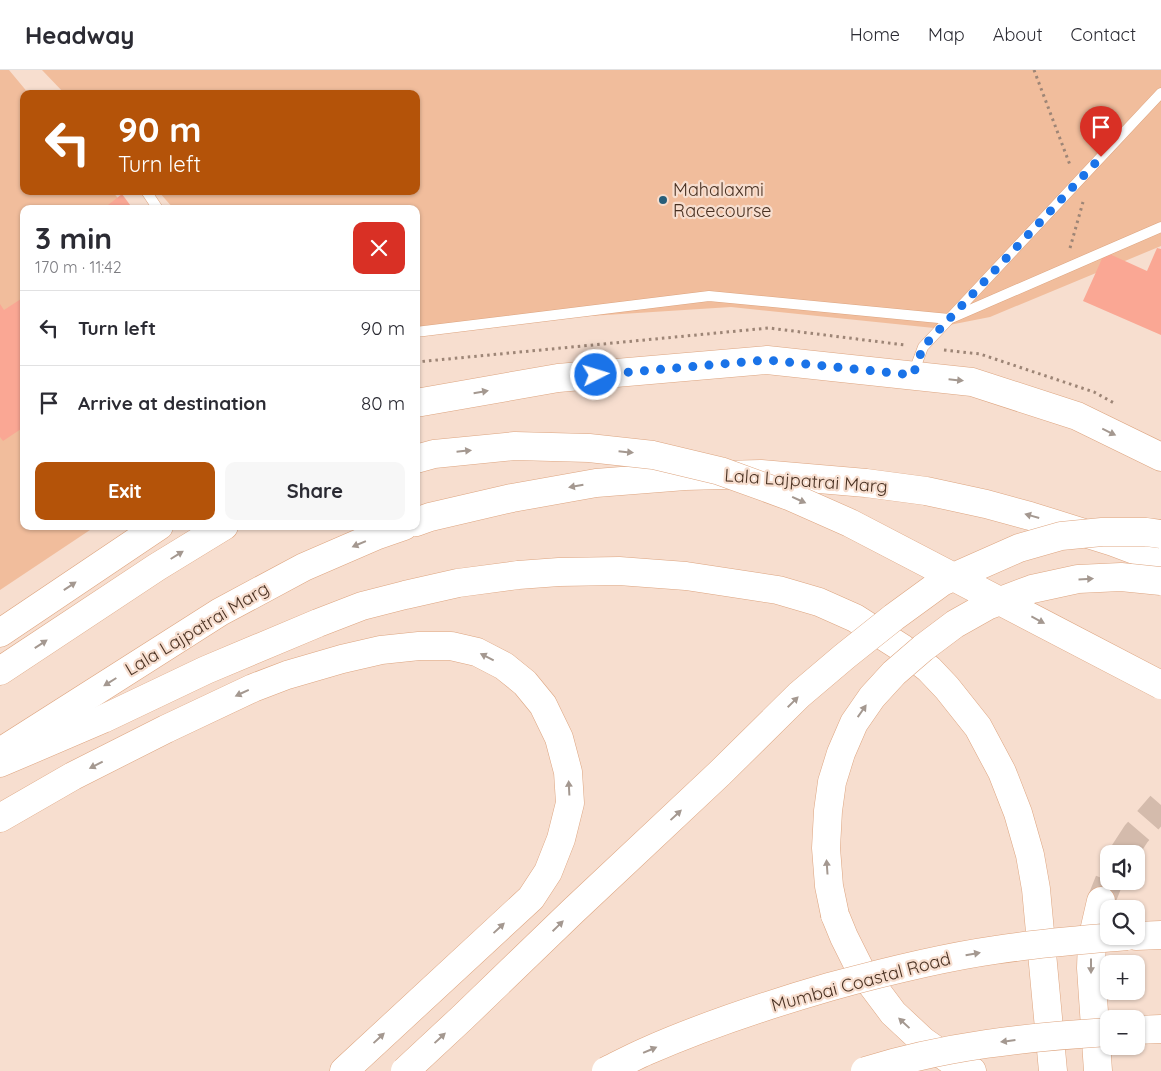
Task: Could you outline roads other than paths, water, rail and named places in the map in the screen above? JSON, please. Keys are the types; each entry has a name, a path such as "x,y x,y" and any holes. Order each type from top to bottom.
{"main road":[{"path":"420,403 558,378 767,360 972,382 1077,416 1161,457"},
{"path":"420,458 434,454 515,446 589,448 653,455 720,471 789,496 850,523 1161,685"},
{"name":"Lala Lajpatrai Marg","path":"420,521 512,498 596,483 685,476 761,474 866,483 926,491 969,500 1030,516 1113,542 1161,560"},
{"path":"0,633 153,530"},
{"path":"0,671 157,567 217,530"},
{"name":"Lala Lajpatrai Marg","path":"0,752 220,612 304,567 392,530"},
{"path":"405,1071 800,695 845,656 942,582 1019,548 1061,536 1102,532 1161,534"},
{"path":"0,763 103,719 215,666 318,622 362,606 458,583 526,574 619,572 686,576 778,590 818,602 855,618 902,648 929,669 947,688 978,728 1002,772 1018,813 1030,854 1036,890 1054,1071"},
{"path":"972,1071 950,1060 923,1041 893,1013 860,969 844,937 835,915 829,886 826,848 832,782 841,753 854,723 872,697 894,674 923,648 955,624 987,606 1032,589 1078,579 1121,577 1161,581"},
{"path":"0,818 73,776 166,729 253,688 287,675 381,650 419,646 451,646 477,652 504,666 525,683 543,705 560,738 568,772 570,803 562,839 548,872 531,898 344,1071"},
{"path":"1098,1071 1091,968 1092,940 1100,905"},
{"path":"1145,936 1161,935"},
{"name":"Mumbai Coastal Road","path":"606,1071 646,1051 721,1022 787,999 857,980 933,961 996,950 1100,938"},
{"path":"1145,1030 1161,1029"},
{"path":"865,1071 940,1052 1004,1041 1100,1032"}],"lane":[{"path":"913,375 923,347 1161,93"},
{"path":"420,332 709,296 949,319 1161,227"}],"tunnel":[{"path":"1129,845 1161,805"},
{"path":"1101,900 1105,890"}],"place":[{"name":"Mahalaxmi Racecourse","path":"663,200"}]}
